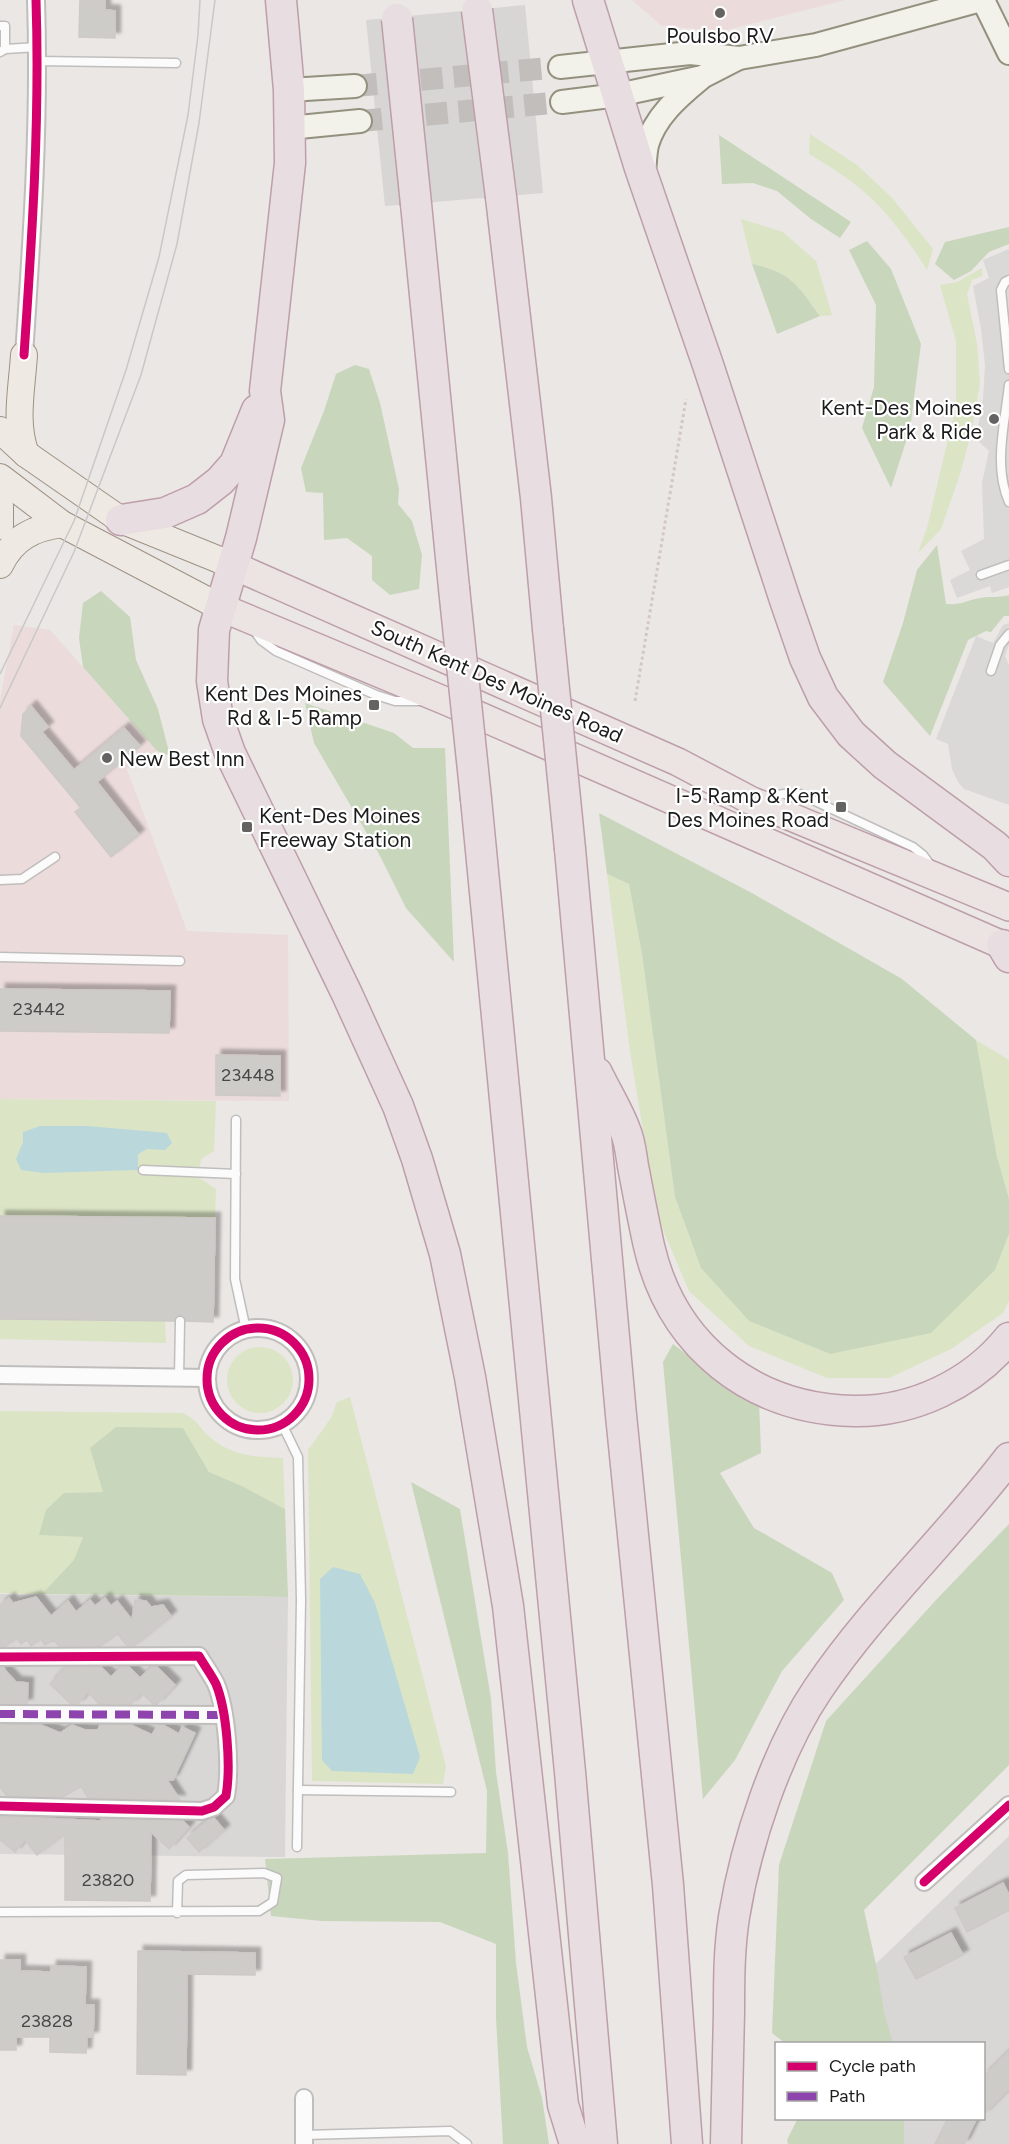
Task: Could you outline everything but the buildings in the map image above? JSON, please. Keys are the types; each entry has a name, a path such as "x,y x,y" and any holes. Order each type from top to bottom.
{"highway":[{"path":"281,0 289,90 290,163 265,391 269,420 250,505 232,565 232,612 214,630 212,681 221,727 230,753 352,1004 398,1106 417,1159 445,1254 470,1377 508,1606 563,2105 575,2144"},
{"path":"588,0 643,178 708,365 785,600 805,658 823,697 851,734 885,765 995,846 1009,861"},
{"path":"476,5 536,498 621,1415 668,1885 687,2144"},
{"path":"396,9 476,799 570,1772 602,2144"},
{"path":"121,520 165,513 197,499 220,480 235,464 265,391"},
{"name":"South Kent Des Moines Road","path":"232,565 678,762 750,800 1009,907"},
{"name":"South Kent Des Moines Road","path":"232,612 448,702 1007,950"},
{"path":"589,1057 626,1132 649,1247 659,1279 688,1332 709,1355 735,1376 767,1393 800,1405 828,1410 862,1411 890,1408 918,1401 975,1372 1009,1338"},
{"path":"726,2144 730,1970 734,1918 744,1868 776,1772 799,1721 836,1664 1009,1458"}],"main road":[{"path":"560,67 690,53 739,58 816,45 982,0 1009,53"},
{"path":"562,102 618,95 702,77 739,58"},
{"path":"643,178 647,147 666,110 702,77"},
{"path":"289,90 355,86"},
{"path":"289,128 360,121"},
{"path":"0,384 17,369 24,355"},
{"path":"24,355 19,427 26,454"},
{"name":"South Kent Des Moines Road","path":"0,430 26,454 121,520 232,565"},
{"name":"South Kent Des Moines Road","path":"0,477 62,524 232,612"},
{"path":"0,505 0,526"},
{"path":"0,565 7,550 28,533 42,527 62,524"}],"street":[{"path":"24,355 33,226 38,54 36,0"},
{"path":"255,1328 273,1330 289,1338 301,1350 308,1366 309,1384 304,1401 295,1414 282,1424 267,1429 251,1429 236,1425 222,1416 207,1388 212,1355 223,1341 238,1331 246,1330 255,1328"},
{"path":"0,1375 207,1378"},
{"path":"0,1657 199,1656 216,1685 224,1715 229,1777 226,1796 214,1807 202,1811 0,1806"},
{"path":"0,1714 224,1715"},
{"path":"924,1882 1009,1804"},
{"path":"304,2098 304,2139"}],"lane":[{"path":"0,27 5,26 2,51 91,60 176,63"},
{"path":"1009,280 1005,282 1001,290 1009,369"},
{"path":"1009,385 1001,473 1003,489 1009,502"},
{"path":"981,575 1009,565"},
{"path":"991,670 1000,645 1009,634"},
{"path":"0,880 22,879 55,857"},
{"path":"0,957 180,962"},
{"path":"236,1120 236,1279 246,1330"},
{"path":"143,1170 236,1174"},
{"path":"179,1377 180,1321"},
{"path":"282,1424 298,1457 301,1600 297,1847"},
{"path":"298,1790 451,1792"},
{"path":"0,1912 177,1913 259,1911 273,1902 277,1878 264,1873 186,1875 178,1881 177,1913"},
{"path":"304,2139 450,2131 467,2144"}],"path":[{"path":"635,701 686,399"}],"shaded area":[{"name":"Poulsbo RV","path":"632,0 845,0 722,31 662,26"},
{"name":"Kent-Des Moines Park & Ride","path":"1009,249 1009,587 992,593 990,586 957,598 950,580 970,570 961,551 984,539 982,483 989,451 976,439 983,399 985,365 973,286 989,278 983,260"},
{"path":"1009,623 1009,645 1005,656 1009,665 1009,805 964,789 952,769 948,744 936,739 976,636 993,643 1003,625"},
{"path":"14,625 50,630 157,751 127,769 187,931 288,935 289,1101 0,1099 0,700"},
{"path":"0,1594 288,1597 285,1857 0,1854"},
{"path":"1009,1836 1009,2144 862,2144 862,2120 985,2120 985,2042 861,2042 859,1980"}],"green space":[{"path":"810,134 857,165 892,198 933,249 927,270 903,234 874,201 847,178 809,154"},
{"path":"719,135 851,222 840,238 811,219 777,191 753,183 722,184"},
{"path":"741,219 783,232 816,261 832,315 820,316 799,288 785,276 752,264"},
{"path":"1009,227 1009,244 989,252 971,271 954,280 935,264 945,242"},
{"path":"867,241 891,269 921,344 910,429 891,488 862,428 874,387 876,305 849,250"},
{"path":"752,264 777,272 793,282 820,316 777,334"},
{"path":"982,268 982,276 972,280 967,294 977,344 980,384 971,434 941,529 918,553 927,528 956,406 956,341 940,285 957,282"},
{"path":"355,365 369,369 380,403 399,489 398,504 412,521 422,555 419,589 390,595 372,580 372,556 347,538 324,540 323,493 306,492 301,468 336,374"},
{"path":"937,545 946,604 1009,595 1009,616 1004,616 991,632 986,631 968,640 930,736 883,682 903,623 917,570"},
{"path":"101,591 130,617 136,660 158,709 170,756 157,751 83,667 79,638 83,603"},
{"path":"305,703 394,733 413,748 445,748 454,962 406,908 379,854 314,743"},
{"path":"599,813 750,892 902,979 976,1040 997,1157 1009,1199 1009,1234 995,1270 931,1333 830,1354 749,1321 701,1268 675,1197 642,954 629,884 607,874"},
{"path":"607,874 629,884 642,954 675,1197 701,1268 749,1321 830,1354 995,1270 1009,1234 1009,1301 1003,1313 951,1349 889,1378 827,1378 749,1346 689,1291 657,1216 630,1051"},
{"path":"976,1040 1009,1060 1009,1199 997,1157"},
{"path":"0,1099 216,1101 214,1151 201,1159 198,1177 216,1189 215,1218 0,1216"},
{"path":"0,1319 165,1321 166,1343 0,1339"},
{"path":"673,1344 698,1363 759,1401 761,1453 720,1473 754,1528 832,1573 844,1600 782,1671 735,1760 703,1799 663,1362"},
{"path":"260,1347 273,1350 283,1357 290,1367 293,1380 290,1393 283,1403 273,1410 260,1413 247,1410 237,1403 230,1393 227,1380 230,1367 237,1357 247,1350"},
{"path":"350,1397 446,1766 443,1784 312,1781 308,1450 331,1418 337,1402"},
{"path":"0,1411 182,1413 195,1421 207,1435 227,1449 254,1456 283,1458 285,1509 242,1486 209,1472 183,1428 103,1492 64,1493 83,1537 75,1560 42,1594 0,1593"},
{"path":"116,1427 183,1428 209,1472 242,1486 285,1509 288,1597 42,1594 74,1560 83,1537 39,1535 46,1510 64,1493 103,1492 90,1448"},
{"path":"411,1482 460,1509 491,1699 496,1772 508,1853 516,1963 527,2047 542,2098 549,2144 503,2144 496,2018 496,1944 440,1922 322,1921 271,1916 265,1859 486,1853 487,1791"},
{"path":"1009,1524 1009,1765 864,1910 884,2012 893,2042 784,2042 772,2033 779,1865 826,1721"},
{"path":"797,2120 904,2120 904,2144 788,2144 787,2140"}],"water":[{"path":"40,1126 87,1126 167,1133 172,1143 165,1150 147,1149 138,1154 138,1170 44,1173 21,1170 16,1159 23,1142 23,1132"},
{"path":"333,1567 360,1574 375,1603 420,1757 413,1774 332,1771 322,1760 320,1579"}],"pier":[{"path":"525,5 543,193 385,206 366,20"}],"tunnel":[{"path":"355,86 560,67"},
{"path":"360,121 562,102"}],"tram line":[{"path":"0,674 74,521 126,370 159,257 188,115 200,0"},
{"path":"0,708 74,552 141,375 177,244 199,123 215,0"}],"marked path":[{"path":"0,1714 224,1715"}],"cycle path":[{"path":"24,355 36,134 36,0"},
{"path":"258,1328 277,1332 294,1343 305,1360 309,1379 305,1398 294,1415 277,1426 258,1430 239,1426 222,1415 211,1398 207,1379 211,1360 222,1343 239,1332 258,1328"},
{"path":"0,1657 199,1656 220,1695 227,1739 228,1770 226,1796 214,1807 202,1811 0,1806"},
{"path":"924,1882 1009,1805"}],"place":[{"name":"Poulsbo RV","path":"720,13"},
{"name":"Kent-Des Moines Park & Ride","path":"994,419"},
{"name":"Kent Des Moines Rd & I-5 Ramp","path":"374,705"},
{"name":"New Best Inn","path":"107,758"},
{"name":"I-5 Ramp & Kent Des Moines Road","path":"841,807"},
{"name":"Kent-Des Moines Freeway Station","path":"247,827"}]}
